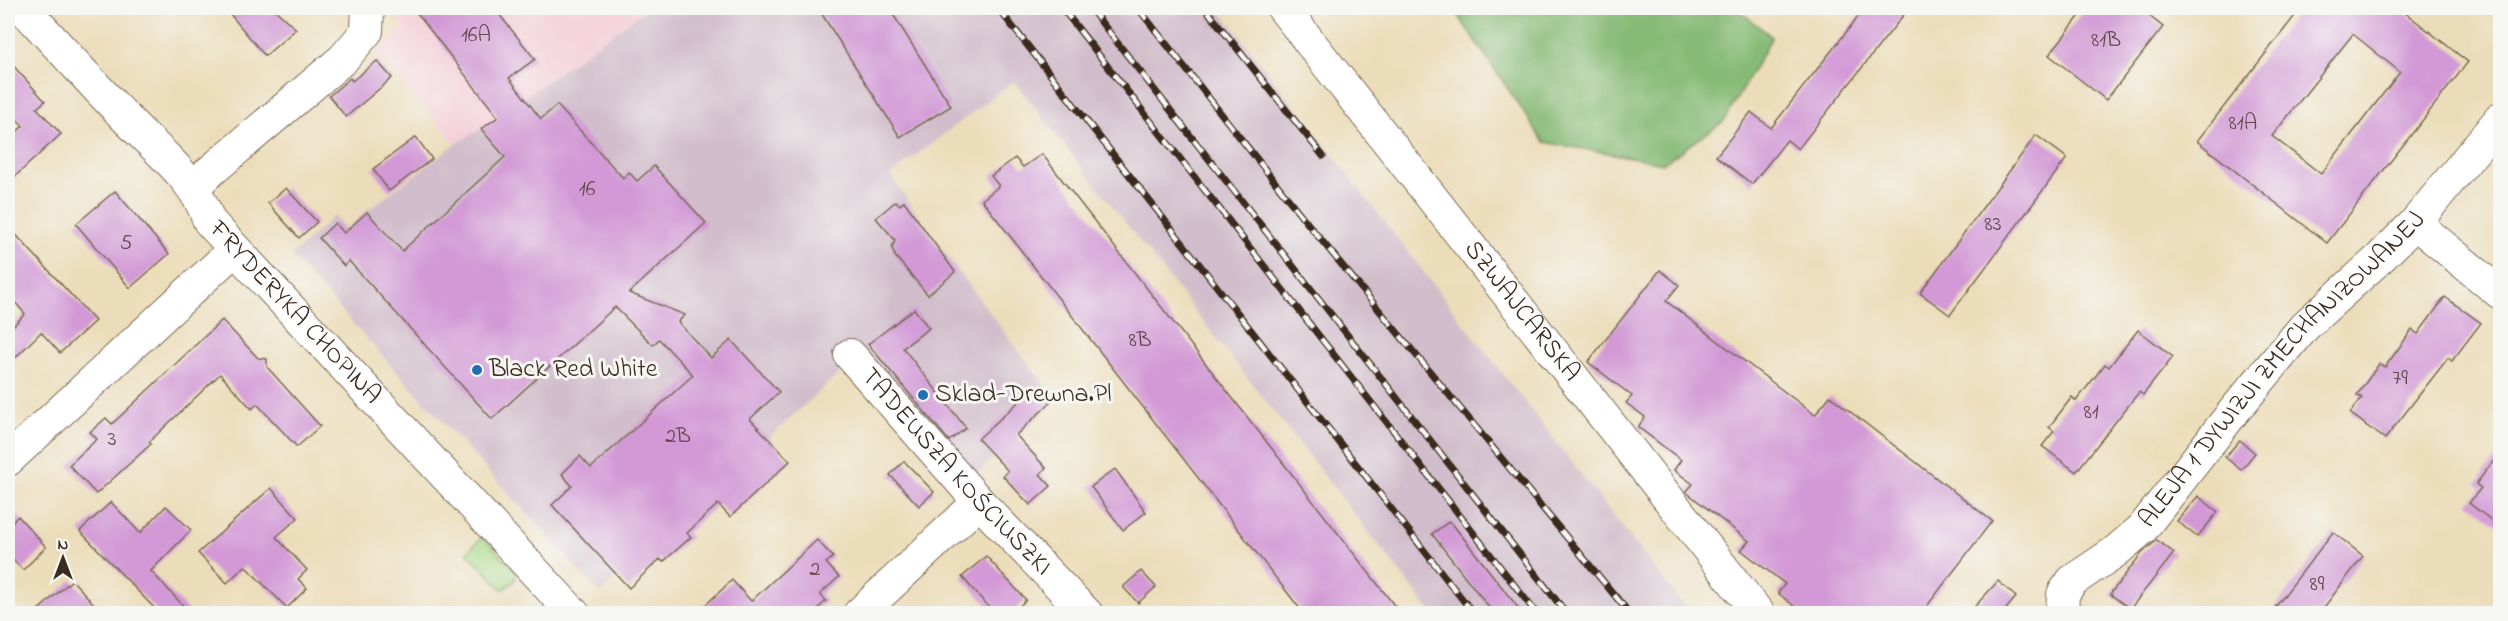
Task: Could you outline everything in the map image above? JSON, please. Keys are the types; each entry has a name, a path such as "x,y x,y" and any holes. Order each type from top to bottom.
{"street":[{"name":"FRYDERYKA CHOPINA","path":"23,8 192,187 203,202 209,221 574,614"},
{"path":"192,187 343,59 367,31 368,8"},
{"name":"SZWAJCARSKA","path":"1283,8 1759,614"},
{"name":"ALEJA 1 DYWIZJI ZMECHANIZOWANEJ","path":"2062,613 2063,594 2072,581 2115,552 2142,529 2234,411 2305,326 2415,223 2500,119"},
{"path":"2415,223 2500,293"},
{"path":"8,460 235,249"},
{"name":"TADEUSZA KOŚCIUSZKI","path":"850,355 979,502 1087,614"},
{"path":"859,614 979,502"}],"shaded area":[{"path":"392,8 648,8 481,129 456,144 377,52 404,28"},
{"path":"648,8 1218,8 1689,613 1432,613 1014,81 890,175 958,271 1056,400 973,477 846,367 600,593 291,256 334,216 346,229 456,144 481,129"}],"green space":[{"path":"1453,8 1736,8 1772,37 1724,121 1664,163 1544,142"},
{"path":"483,537 516,572 515,580 503,590 467,552"}],"building":[{"path":"225,8 273,8 296,29 265,56"},
{"path":"413,8 494,8 535,59 509,78 541,119 557,105 623,178 629,172 637,181 654,166 706,223 629,293 685,315 678,322 711,358 731,340 779,392 750,419 790,461 730,517 718,504 687,533 691,537 663,562 660,559 629,588 552,505 572,486 562,474 580,456 591,468 693,375 659,339 653,345 615,307 492,419 349,261 344,266 319,238 335,223 344,233 367,212 402,251 505,157 481,129 498,117"},
{"path":"818,8 889,8 951,106 900,137"},
{"path":"1865,8 1909,8 1798,149 1787,140 1752,184 1716,156 1751,112 1771,128"},
{"path":"2086,8 2139,8 2163,27 2106,100 2049,55"},
{"path":"2301,8 2399,8 2468,62 2327,243 2197,141","holes":["2353,34 2400,72 2321,174 2272,136"]},
{"path":"8,60 45,101 37,108 61,134 8,183 8,140 23,126 8,110"},
{"path":"377,61 392,78 346,117 329,96 350,78 352,81"},
{"path":"2036,135 2067,158 1950,315 1920,293"},
{"path":"416,137 432,159 389,191 373,169"},
{"path":"1042,154 1401,614 1304,614 982,200 999,186 991,176 1015,158 1023,167"},
{"path":"286,188 317,222 299,238 268,203"},
{"path":"115,191 169,254 130,288 76,224"},
{"path":"896,201 900,205 904,201 955,272 928,295 895,256 892,248 895,240 876,218"},
{"path":"8,226 95,321 60,353 41,332 8,365 8,331 25,314 8,294"},
{"path":"1660,270 1679,285 1666,301 1815,415 1830,396 1992,521 1921,614 1804,614 1778,593 1785,584 1741,550 1749,541 1686,492 1693,484 1674,470 1681,460 1638,427 1645,417 1626,403 1632,396 1588,362"},
{"path":"2445,297 2481,323 2452,361 2448,358 2385,439 2350,413 2362,398 2357,395 2379,364 2385,367 2412,330 2418,334"},
{"path":"914,309 929,328 903,348 966,428 949,441 868,344"},
{"path":"222,320 258,358 267,359 267,367 320,426 297,447 257,404 252,409 220,374 149,442 151,444 96,494 69,465 97,439 90,432 106,418 112,424"},
{"path":"2138,330 2173,357 2143,395 2139,392 2076,472 2042,446 2054,431 2049,427 2072,397 2076,401 2105,364 2109,367"},
{"path":"1036,386 1051,402 1016,435 1046,468 1040,474 1051,486 1030,505 1003,476 1008,471 978,439"},
{"path":"2240,440 2255,453 2241,470 2225,457"},
{"path":"2500,452 2500,527 2469,503 2481,488 2476,484"},
{"path":"904,461 934,492 919,506 890,475"},
{"path":"1115,469 1146,512 1123,530 1091,487"},
{"path":"271,488 298,518 276,537 307,570 298,579 307,588 287,608 245,566 227,583 198,553"},
{"path":"2198,496 2218,512 2197,537 2177,521"},
{"path":"111,502 140,533 166,506 191,530 151,571 191,614 160,614 80,531"},
{"path":"18,516 46,547 23,570 8,555 8,526"},
{"path":"1450,521 1523,614 1494,614 1432,534"},
{"path":"2333,532 2363,556 2319,614 2270,614"},
{"path":"817,540 833,557 826,563 839,577 820,594 826,601 812,614 696,614 732,580 751,601"},
{"path":"2157,540 2174,553 2130,609 2110,594 2142,553"},
{"path":"986,556 1026,600 1011,614 995,614 962,577"},
{"path":"1141,571 1156,587 1138,603 1123,587"},
{"path":"72,580 103,614 34,614"},
{"path":"1998,581 2016,597 2002,614 1968,614"}],"railway":[{"path":"998,8 1474,614"},
{"path":"1062,8 1537,614"},
{"path":"1090,8 1567,614"},
{"path":"1138,8 1308,224 1630,614"},
{"path":"1205,8 1323,156"}],"place":[{"name":"Black Red White","path":"477,370"},
{"name":"Sklad-Drewna.Pl","path":"923,395"}]}
